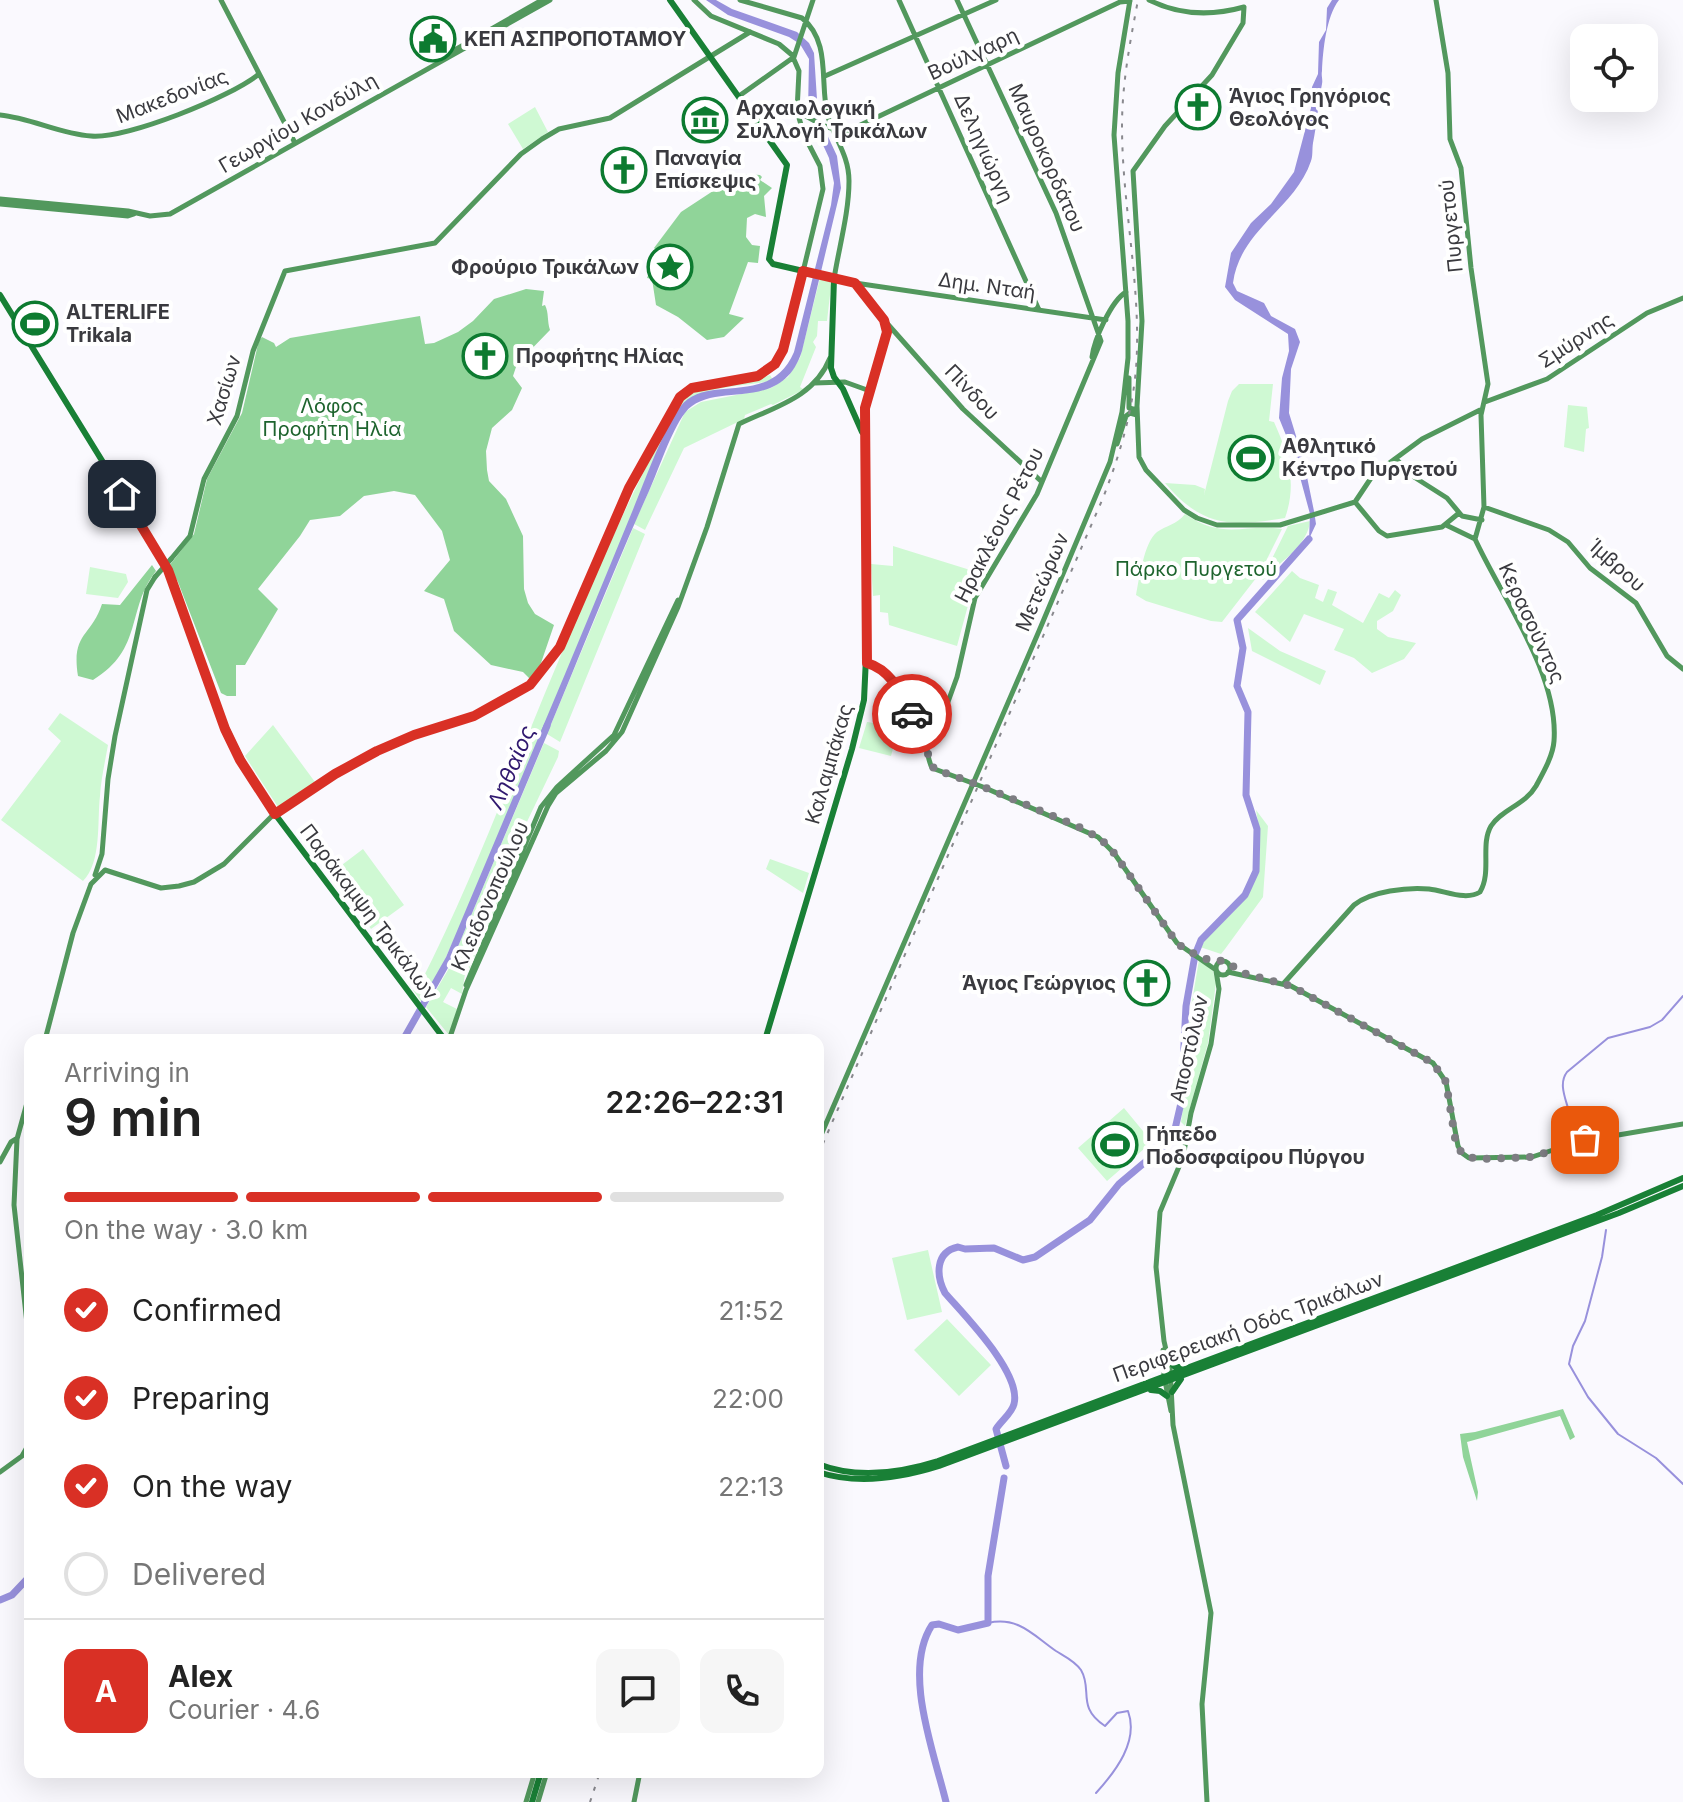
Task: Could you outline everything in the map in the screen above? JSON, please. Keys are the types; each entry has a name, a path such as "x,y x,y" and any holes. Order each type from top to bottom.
{"main road":[{"path":"670,0 787,165 772,244 774,259 805,272 859,285 884,320"},
{"path":"832,278 832,374 865,440"},
{"name":"Παράκαμψη Τρικάλων","path":"0,295 157,548 176,589 225,729 240,760 275,814 442,1034"},
{"name":"Καλαμπάκας","path":"767,1034 860,720 867,663 865,408 887,332 884,320"},
{"path":"885,341 898,334"},
{"name":"Περιφερειακή Οδός Τρικάλων","path":"824,1468 855,1479 888,1477 929,1469 1607,1212 1683,1178"},
{"name":"Περιφερειακή Οδός Τρικάλων","path":"1199,1366 1619,1213 1683,1186"},
{"path":"1143,1387 1166,1364 1178,1368 1199,1366"},
{"path":"1143,1387 1169,1394 1181,1379 1199,1366"},
{"path":"532,1802 539,1778"}],"street":[{"path":"221,0 295,143"},
{"name":"Γεωργίου Κονδύλη","path":"451,54 456,48 542,0"},
{"name":"Γεωργίου Κονδύλη","path":"0,202 128,216 158,216 175,212 550,0"},
{"path":"91,884 105,870 161,888 194,882 224,864 275,814 335,774 406,738 474,716 530,685 563,642 629,488 673,406 689,390 755,377 775,364 783,350 805,272 823,189 820,166 803,126 799,73 794,58 784,46 711,16 694,0"},
{"path":"740,0 796,16 820,46 827,115 845,153 849,176"},
{"path":"739,96 794,58 813,0"},
{"name":"Δεληγιώργη","path":"899,0 1039,310"},
{"name":"Μαυροκορδάτου","path":"957,0 1060,221 1099,332 1092,362"},
{"path":"824,76 996,0"},
{"name":"Μετεώρων","path":"824,1128 1110,459 1122,412 1127,370 1128,321 1114,154 1118,73 1131,0"},
{"name":"Βούλγαρη","path":"832,128 850,130 1122,1 1131,0"},
{"path":"1149,0 1185,12 1214,12 1244,7 1243,23 1212,75 1178,110 1133,171 1142,321 1137,412 1141,461 1190,515 1207,523 1230,527 1276,525 1306,519 1355,502 1371,477 1429,435 1481,410 1482,520 1475,539 1446,525"},
{"name":"Πυργετού","path":"1436,0 1448,73 1450,139 1461,168 1472,276 1487,368 1488,384 1481,410"},
{"path":"711,56 750,32"},
{"name":"Χασίων","path":"101,861 115,736 147,590 191,533 204,479 237,416 253,351 285,271 434,244 527,149 559,129 606,120 711,56"},
{"name":"Μακεδονίας","path":"0,115 27,119 85,136 115,136 135,131 242,86 259,74"},
{"path":"826,95 832,128"},
{"path":"756,119 764,115 801,112 832,128 844,142 849,158 849,176 832,278"},
{"path":"803,126 827,115"},
{"path":"844,142 850,130"},
{"name":"Δημ. Νταή","path":"859,285 1106,320"},
{"path":"1099,332 1119,296 1126,292"},
{"name":"Σμύρνης","path":"1484,402 1547,379 1647,313 1683,298"},
{"name":"Πίνδου","path":"884,320 963,409 1042,482"},
{"path":"813,383 830,358"},
{"name":"Ηρακλέους Ρέτου","path":"927,749 936,735 957,677 975,598 1042,482 1092,362"},
{"path":"1127,370 1129,408 1137,412"},
{"path":"813,383 846,382 870,391"},
{"name":"Κλειδονοπούλου","path":"449,1034 548,806 556,793 619,737 676,613 739,424 797,399 813,383"},
{"path":"1110,459 1126,416 1137,412"},
{"path":"1396,459 1414,477 1447,498 1459,513 1467,518 1482,520"},
{"path":"1355,502 1387,536 1446,525 1459,513"},
{"name":"Ίμβρου","path":"1484,507 1549,530 1571,546 1595,572 1632,599 1667,656 1683,669"},
{"name":"Κερασούντος","path":"1284,983 1363,898 1419,889 1471,896 1480,892 1485,880 1490,829 1529,796 1550,755 1554,737 1546,682 1475,539"},
{"path":"867,663 879,668 895,683 927,749 931,767 1077,826 1101,839 1177,943 1216,971 1243,973 1284,983 1392,1039 1436,1066 1448,1087 1457,1143 1468,1158 1532,1157 1577,1142 1683,1124"},
{"path":"47,1034 77,922 101,861 130,877"},
{"path":"1201,958 1227,962 1243,973"},
{"path":"1218,962 1219,989"},
{"path":"1219,989 1230,966 1227,962"},
{"name":"Αποστόλων","path":"1207,1802 1202,1704 1211,1613 1172,1416 1156,1274 1158,1219 1184,1153 1191,1113 1213,1033 1219,989"},
{"path":"24,1114 17,1139 15,1164 15,1229 24,1302"},
{"path":"15,1164 0,1162 11,1142 17,1139"},
{"path":"0,1472 24,1452"},
{"path":"526,1802 533,1778"},
{"path":"538,1802 545,1778"},
{"path":"634,1802 639,1778"}],"green space":[{"path":"535,107 548,132 523,149 508,124"},
{"path":"746,174 760,175 760,180 772,188 764,196 766,217 755,214 747,218 746,237 752,245 760,246 758,263 748,262 729,314 744,318 724,337 707,340 678,317 656,305 652,279 647,278 658,252 654,248 681,212"},
{"path":"820,278 830,281 831,286 827,321 818,321 817,336 813,342 816,347 800,387 803,389 745,415 744,419 684,448 645,530 634,524 685,412 701,402 771,388 788,377 800,358"},
{"name":"Λόφος Προφήτη Ηλία","path":"526,289 544,291 542,306 546,308 550,330 517,364 513,376 522,388 512,410 492,428 486,451 489,481 506,499 523,536 524,589 528,603 535,614 554,625 541,663 531,680 523,672 491,665 454,631 444,599 424,591 450,560 442,531 415,495 394,491 364,496 340,516 310,520 258,589 278,609 245,665 236,665 236,696 221,693 169,566 194,534 207,479 242,413 259,340 262,337 276,347 290,338 420,316 425,344 434,343 473,321 494,299"},
{"path":"770,375 773,380 706,392 678,411 474,895 432,988 422,1003 413,990 420,984 451,919 584,602 637,485 676,409 694,392"},
{"name":"Αθλητικό Κέντρο Πυργετού","path":"1239,384 1273,384 1269,421 1274,422 1284,446 1291,481 1285,518 1248,523 1218,520 1192,508 1165,483 1195,485 1205,489 1204,495 1228,401"},
{"path":"1568,405 1587,407 1589,428 1586,429 1584,452 1564,447"},
{"name":"Πάρκο Πυργετού","path":"1185,514 1211,527 1223,529 1282,529 1260,573 1222,622 1146,601 1136,595 1152,537"},
{"path":"1310,521 1298,546 1263,580 1288,526"},
{"path":"633,528 645,534 560,742 547,734"},
{"path":"893,546 983,574 970,598 957,646 889,625 888,613 880,612 880,595 873,596 871,564 893,566"},
{"path":"152,565 156,571 147,585 120,655 93,680 78,676 77,651 102,604 120,605"},
{"path":"90,567 126,574 128,582 118,598 86,594"},
{"path":"1292,571 1300,578 1319,585 1315,598 1323,602 1328,589 1337,592 1332,605 1363,623 1379,593 1389,598 1395,590 1401,595 1393,611 1377,621 1377,629 1388,637 1416,643 1404,659 1372,673 1354,658 1334,650 1344,629 1304,614 1290,642 1255,612"},
{"path":"1248,628 1280,651 1326,671 1320,685 1252,651"},
{"path":"60,713 108,745 96,852 83,881 1,820 61,741 48,729"},
{"path":"867,722 884,725 894,733 896,737 891,756 859,748"},
{"path":"273,725 315,782 278,807 245,756"},
{"path":"544,743 559,751 558,757 524,828 498,891 500,897 467,974 466,967 462,994 451,988 443,1002 457,1009 449,1034 426,1007 448,970"},
{"path":"1256,810 1268,826 1263,897 1221,954 1200,947 1244,899 1256,875 1260,850"},
{"path":"363,849 404,905 371,929 330,874"},
{"path":"770,859 809,873 803,893 766,869"},
{"path":"1199,960 1213,971 1216,983 1208,1043 1185,1126 1181,1122 1190,1013"},
{"name":"Γήπεδο Ποδοσφαίρου Πύργου","path":"1124,1108 1152,1142 1107,1181 1078,1148"},
{"path":"928,1250 942,1312 907,1320 892,1258"},
{"path":"947,1319 991,1365 959,1396 914,1350"},
{"path":"1563,1409 1575,1437 1570,1440 1560,1416 1467,1442 1478,1492 1477,1501 1463,1457 1460,1434"}],"shaded area":[{"name":"Ληθαίος","path":"706,0 716,0 732,9 797,32 809,43 814,53 818,115 837,156 841,188 802,351 792,371 779,384 746,394 712,398 697,403 685,413 670,440 547,734 541,731 666,430 680,407 691,397 754,385 770,380 783,369 794,352 831,205 834,183 829,158 808,112 809,59 800,44 728,15"},
{"path":"1332,0 1339,0 1326,34 1311,161 1293,193 1246,248 1233,283 1237,291 1264,303 1271,316 1295,329 1300,342 1291,369 1289,413 1304,462 1314,511 1316,524 1309,539 1310,514 1294,455 1279,418 1282,378 1289,351 1288,334 1235,300 1225,287 1231,253 1251,223 1271,204 1294,172 1311,108 1312,87 1318,74 1319,42 1326,30 1327,8"}],"waterway":[{"path":"1006,1466 996,1429 1013,1407 1014,1391 990,1345 945,1293 939,1272 941,1259 958,1247 994,1248 1023,1260 1035,1257 1090,1220 1119,1184 1163,1147 1175,1129 1181,1103 1186,1006 1195,955 1201,940 1245,895 1256,871 1257,829 1246,795 1248,712 1237,686 1243,648 1237,620 1309,539"},
{"name":"Ληθαίος","path":"406,1034 449,959 547,726"},
{"path":"1569,1112 1563,1087 1567,1072 1608,1038 1650,1027 1662,1020 1683,996"},
{"path":"1606,1230 1585,1321 1573,1346 1569,1364 1588,1397 1618,1434 1656,1458 1683,1484"},
{"path":"946,1802 923,1712 920,1688 923,1644 932,1625 958,1630 988,1623 988,1576 1004,1478"},
{"name":"Ληθαίος","path":"0,1600 12,1595 24,1582"},
{"path":"988,1623 1017,1625 1076,1664 1084,1677 1091,1712 1105,1726 1117,1713 1128,1711 1131,1722 1124,1755 1096,1793"}],"railway":[{"path":"824,1141 1103,498 1124,435 1134,386 1137,339 1122,110 1138,0"},
{"path":"590,1802 598,1778"}],"way so far":[{"path":"912,714 925,742 931,768 979,785 1101,839 1184,949 1201,958 1225,961 1243,973 1291,986 1433,1063 1446,1082 1455,1138 1461,1152 1467,1157 1532,1157 1585,1140"}],"place":[{"name":"ΚΕΠ ΑΣΠΡΟΠΟΤΑΜΟΥ","path":"433,39"},
{"name":"Άγιος Γρηγόριος Θεολόγος","path":"1198,107"},
{"name":"Αρχαιολογική Συλλογή Τρικάλων","path":"705,120"},
{"name":"Παναγία Επίσκεψις","path":"624,170"},
{"name":"Φρούριο Τρικάλων","path":"670,267"},
{"name":"ALTERLIFE Trikala","path":"35,324"},
{"name":"Προφήτης Ηλίας","path":"485,356"},
{"name":"Αθλητικό Κέντρο Πυργετού","path":"1251,458"},
{"name":"Άγιος Γεώργιος","path":"1147,983"},
{"name":"Γήπεδο Ποδοσφαίρου Πύργου","path":"1115,1145"}],"route":[{"path":"122,494 168,570 225,729 250,777 275,814 335,774 377,751 414,735 463,721 530,685 560,647 629,488 680,397 692,388 758,376 775,364 783,350 803,271 854,282 884,320 887,332 865,408 867,663 890,678 912,714"}]}
